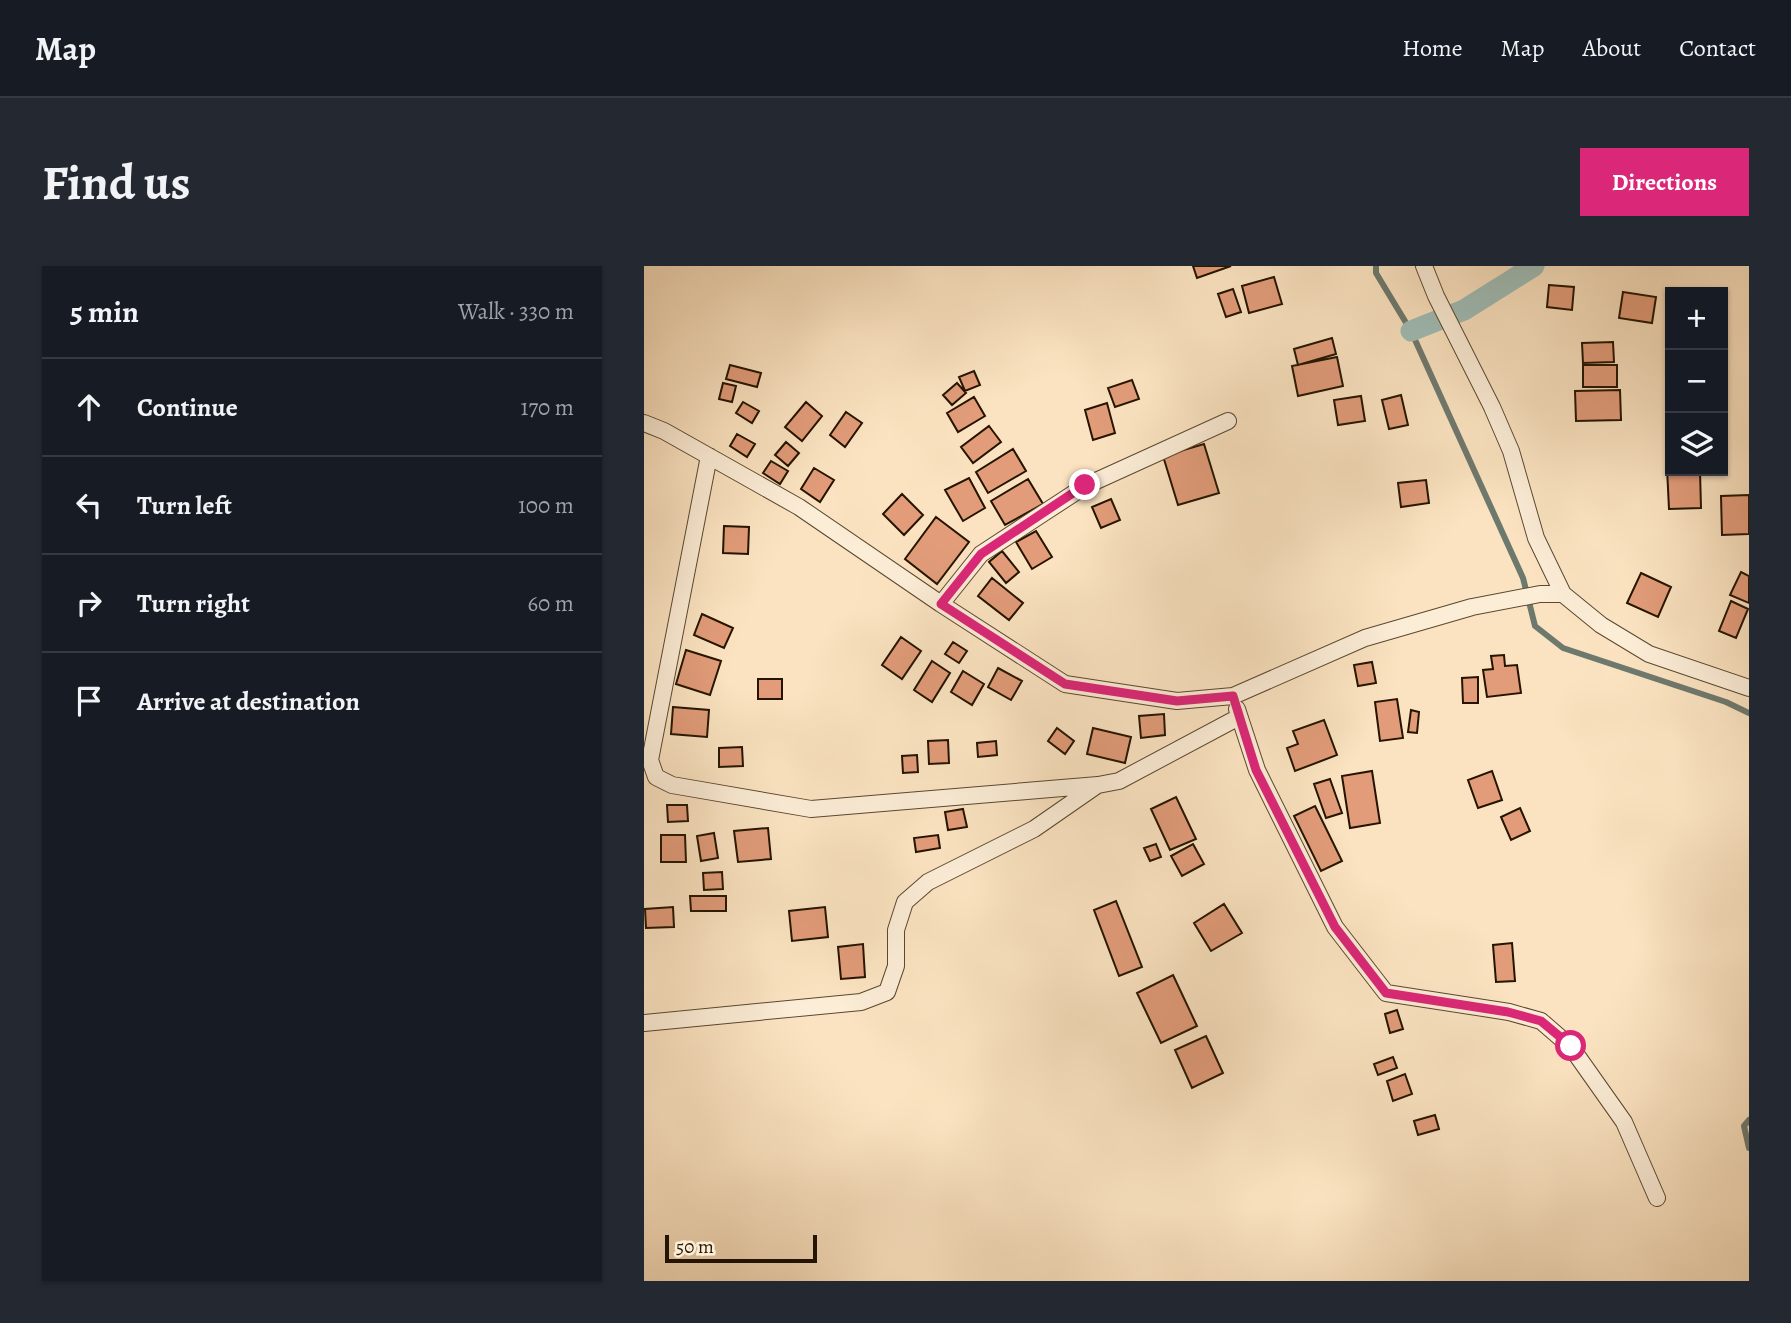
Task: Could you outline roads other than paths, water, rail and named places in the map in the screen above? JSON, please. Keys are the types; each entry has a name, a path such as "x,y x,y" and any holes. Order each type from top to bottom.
{"street":[{"path":"1424,266 1511,451 1536,538 1563,594 1601,625 1649,654 1749,688"},
{"path":"941,604 981,554 1085,485 1228,421"},
{"path":"644,423 799,507 1065,684 1177,701 1233,696 1365,638 1472,607 1540,594 1563,594"},
{"path":"709,456 650,760 656,777 672,785 811,809 1098,785 1119,781 1240,717"},
{"path":"1233,696 1256,770 1335,927 1386,993 1508,1012 1541,1021 1571,1046 1624,1122 1657,1198"},
{"path":"644,1023 861,1002 887,992 896,966 895,930 905,902 928,882 1034,829 1098,785"}],"waterway":[{"path":"1376,266 1376,273 1411,331 1523,578 1535,626 1563,648 1726,702 1749,713"},
{"path":"1411,331 1464,310 1534,266"},
{"path":"1749,1120 1744,1126 1749,1148"}]}
